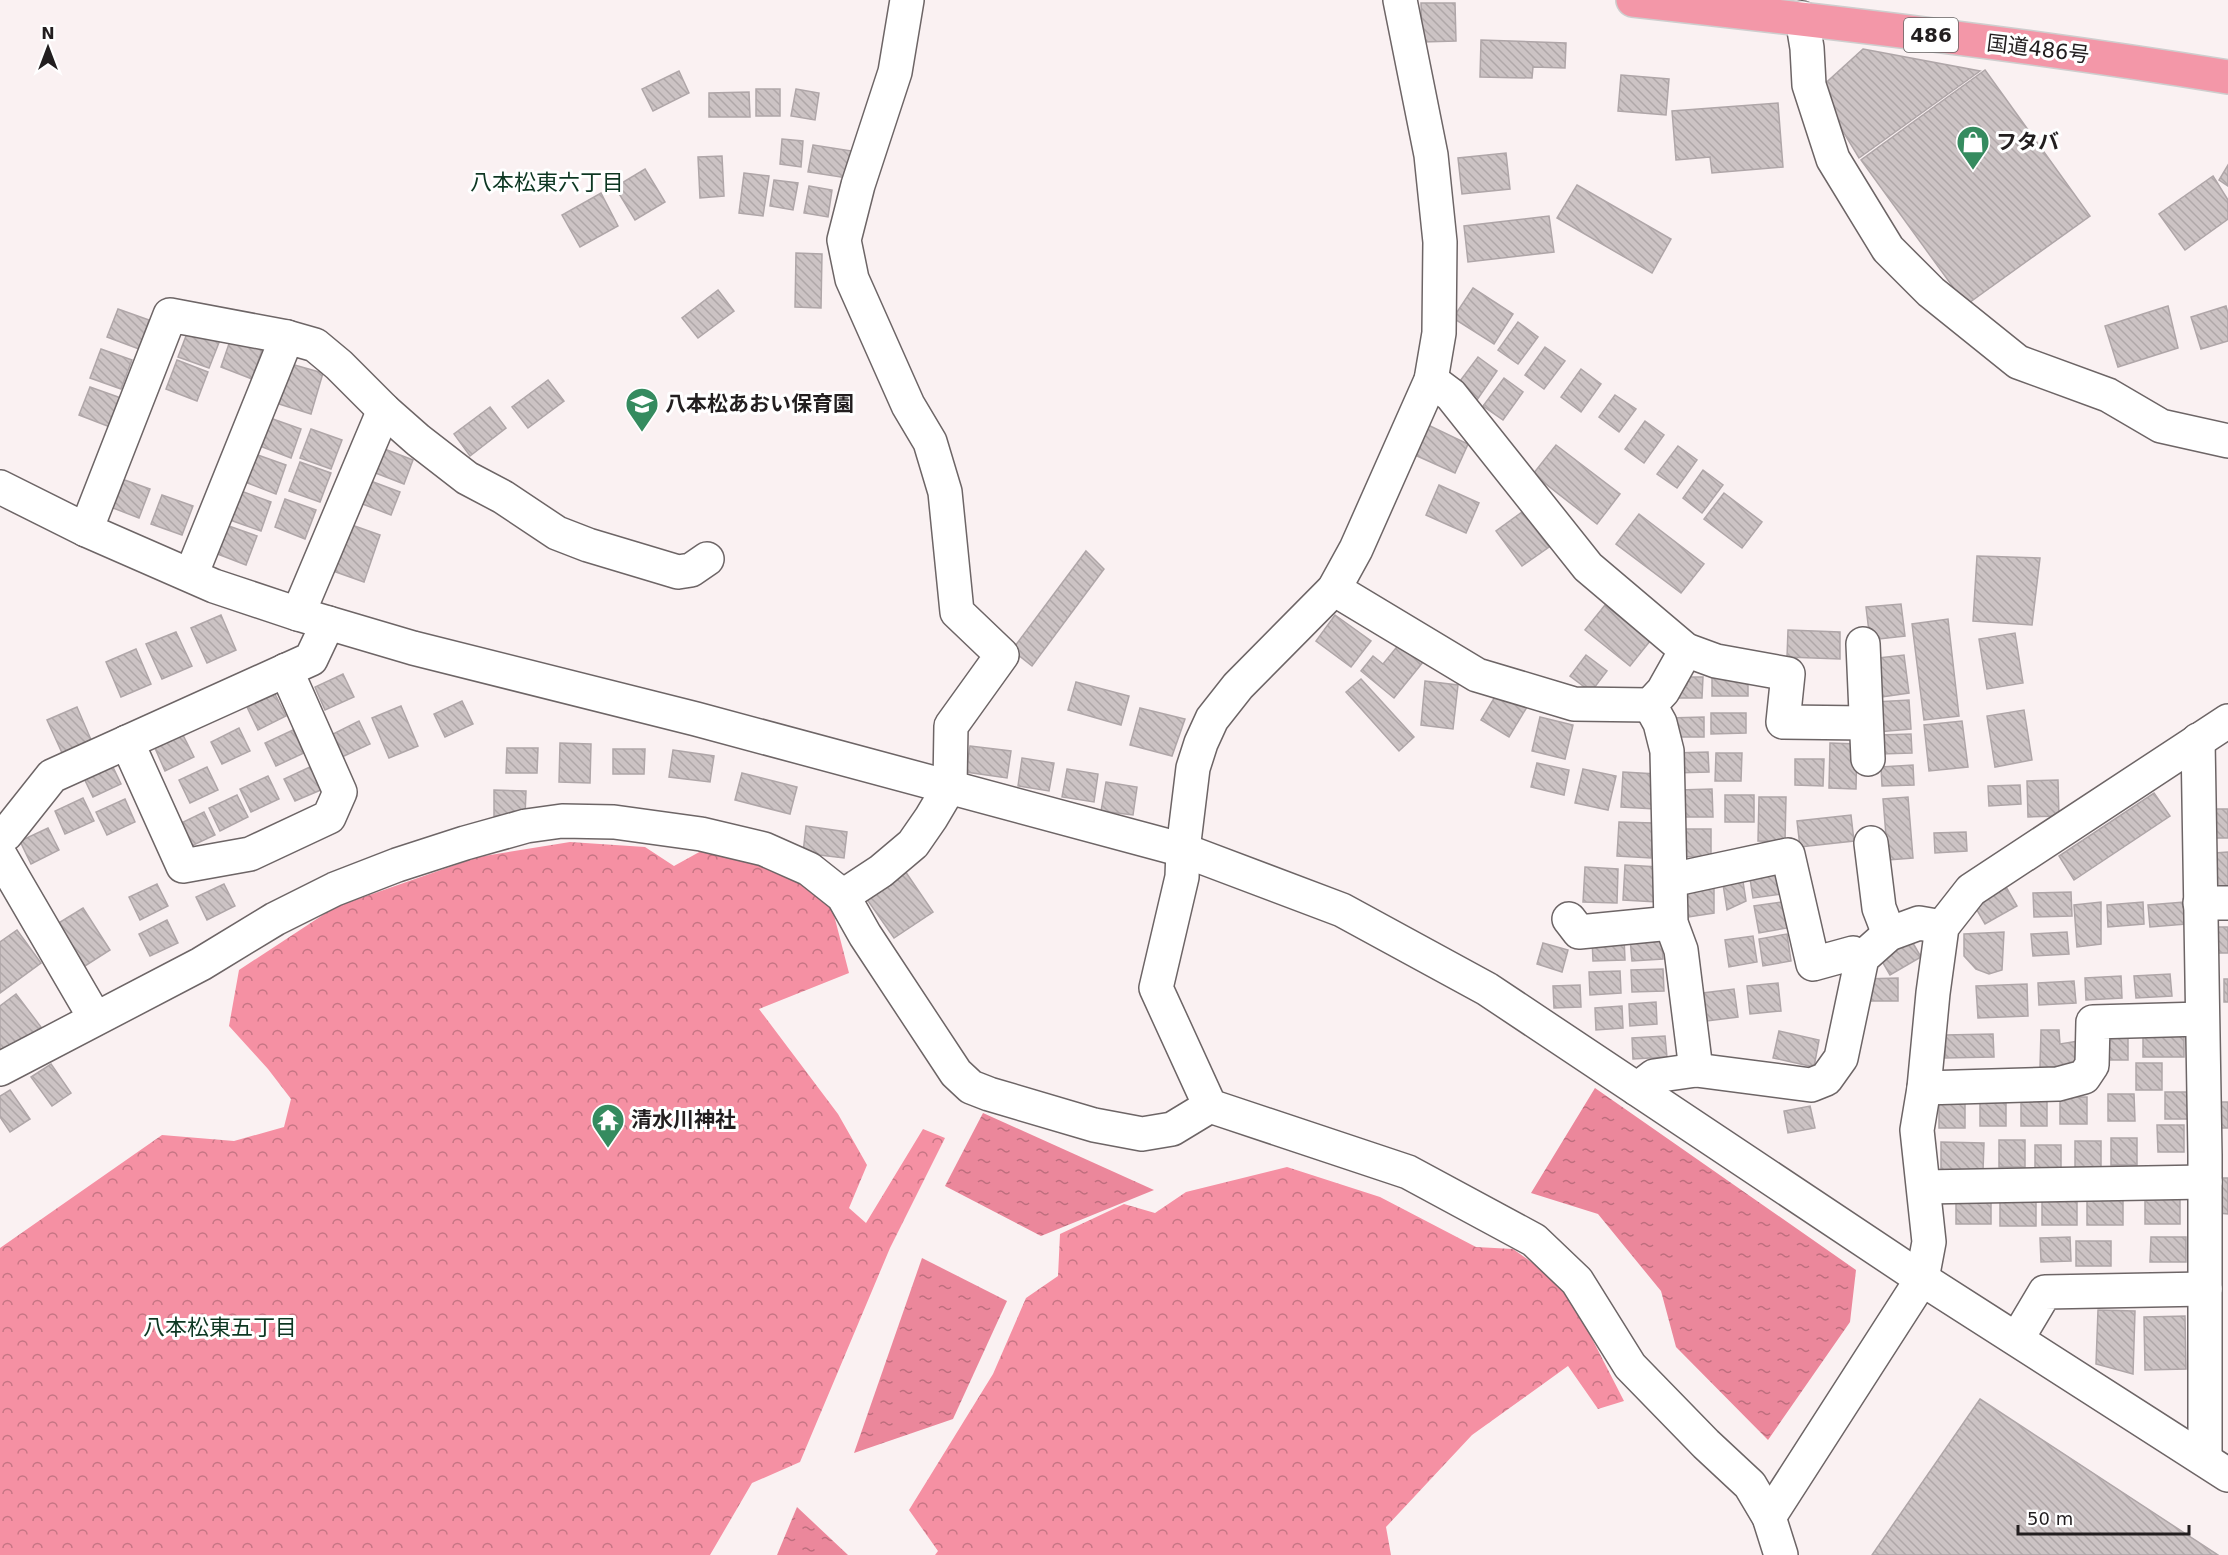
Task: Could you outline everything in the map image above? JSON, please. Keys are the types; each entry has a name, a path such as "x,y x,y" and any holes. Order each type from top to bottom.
{"highway":[{"name":"国道486号","path":"1633,0 1802,18 2110,58 2228,77"}],"street":[{"path":"843,896 881,871 913,844 931,818 950,786 951,726 1002,655 957,612 945,492 930,442 908,405 852,279 844,240 858,184 895,72 908,0"},
{"path":"1400,0 1431,155 1440,242 1439,333 1431,380 1356,549 1334,590 1238,686 1212,719 1201,743 1193,768 1182,877 1156,988 1210,1106 1408,1172 1534,1240 1577,1281 1630,1366 1706,1444 1750,1485 1769,1517 1781,1555"},
{"path":"1802,18 1807,48 1809,85 1833,159 1888,249 1924,285 2018,362 2108,395 2161,426 2228,441"},
{"path":"86,530 170,315 287,337 315,345 418,441 467,478 503,497 557,533 588,545 678,572 691,570 707,559"},
{"path":"191,575 287,337"},
{"path":"1431,380 1451,395 1588,567 1686,650 1716,661 1788,674 1783,722 1866,723"},
{"path":"0,838 6,834 52,776 311,659 313,618 384,410"},
{"path":"2228,413 2228,419"},
{"path":"0,487 86,530 214,586 313,618 413,648 696,719 1183,850 1342,910 1487,989 1922,1279 2217,1467"},
{"path":"1334,590 1477,675 1574,704 1650,705 1663,692 1686,650"},
{"path":"1863,644 1868,759"},
{"path":"127,741 183,866 250,854 329,817 340,792 286,670"},
{"path":"1650,705 1660,723 1667,751 1671,923 1681,950 1696,1070"},
{"path":"1769,1517 1922,1279 1929,1242 1917,1130 1924,1088 1942,927 1971,890 2228,721"},
{"path":"2198,740 2214,903 2211,1033 2213,1164 2205,1289 2217,1394 2217,1467"},
{"path":"0,1069 201,964 275,919 335,889 397,865 465,843 535,825 562,821 614,822 712,836 764,849 809,869 843,896 865,935 956,1073 970,1087 989,1095 1094,1125 1142,1134 1172,1129 1210,1106"},
{"path":"1871,843 1879,908 1889,934"},
{"path":"0,855 95,1018"},
{"path":"1671,880 1788,855 1813,964 1852,953 1862,958"},
{"path":"1569,919 1579,932 1671,923"},
{"path":"1637,1089 1654,1076 1696,1070 1811,1085 1826,1079 1841,1058 1862,958 1889,934 1919,924 1942,927"},
{"path":"1924,1088 2058,1084 2084,1077 2092,1065 2093,1022 2211,1033"},
{"path":"1924,1187 2213,1164"},
{"path":"2016,1339 2045,1292 2205,1289"}],"green space":[{"path":"570,842 645,847 674,866 712,845 828,892 849,973 759,1009 838,1114 867,1165 849,1208 866,1223 923,1129 945,1138 890,1248 800,1462 752,1483 710,1555 0,1555 0,1248 162,1135 234,1141 284,1127 291,1099 268,1069 229,1026 239,970 335,907 478,857"},
{"path":"1287,1167 1380,1197 1476,1247 1513,1249 1565,1286 1624,1401 1598,1409 1568,1366 1472,1435 1386,1527 1391,1555 935,1555 938,1551 909,1510 993,1374 1026,1298 1058,1276 1060,1234 1124,1204 1155,1213 1186,1192"}],"water":[{"path":"1595,1088 1856,1270 1850,1322 1768,1440 1676,1347 1661,1291 1598,1214 1531,1193"},
{"path":"983,1113 1154,1190 1041,1236 945,1186"},
{"path":"922,1258 1007,1301 953,1419 854,1453"},
{"path":"797,1507 848,1555 777,1555"}],"building":[{"path":"1421,3 1455,3 1456,41 1422,42"},
{"path":"1481,40 1566,43 1565,68 1533,67 1532,78 1480,77"},
{"path":"1863,49 1980,71 1859,158 1818,90"},
{"path":"1985,70 2090,216 1966,305 1861,160"},
{"path":"679,71 689,93 653,111 642,89"},
{"path":"1621,75 1669,79 1666,115 1618,111"},
{"path":"756,89 780,89 780,116 756,116"},
{"path":"796,89 819,93 815,120 791,116"},
{"path":"749,92 750,117 709,117 709,93"},
{"path":"1778,103 1783,167 1712,173 1710,157 1676,160 1672,111"},
{"path":"782,139 803,141 801,167 780,164"},
{"path":"813,145 852,151 847,178 808,172"},
{"path":"1506,153 1510,189 1462,194 1458,158"},
{"path":"722,156 724,196 700,198 698,157"},
{"path":"2228,165 2228,186 2219,180"},
{"path":"645,169 665,202 635,220 615,187"},
{"path":"744,173 769,176 763,216 739,213"},
{"path":"2213,176 2228,200 2228,219 2185,250 2159,214"},
{"path":"774,180 798,183 793,210 770,206"},
{"path":"1577,185 1671,239 1652,273 1557,218"},
{"path":"809,186 832,190 828,217 804,213"},
{"path":"601,193 618,226 580,247 562,215"},
{"path":"1549,216 1554,252 1468,262 1464,226"},
{"path":"796,253 822,254 821,308 795,307"},
{"path":"1473,288 1513,314 1494,344 1453,318"},
{"path":"718,290 734,311 698,338 682,318"},
{"path":"2168,306 2178,348 2118,367 2105,326"},
{"path":"2226,306 2228,341 2201,349 2191,317"},
{"path":"118,309 149,320 139,349 107,337"},
{"path":"1518,322 1538,337 1518,364 1498,350"},
{"path":"189,328 220,340 209,368 178,357"},
{"path":"231,338 262,350 252,379 221,367"},
{"path":"1545,347 1565,361 1544,389 1525,375"},
{"path":"101,349 132,360 121,389 90,378"},
{"path":"1478,357 1497,371 1477,400 1457,385"},
{"path":"177,360 208,372 197,401 166,389"},
{"path":"291,364 323,373 311,414 279,404"},
{"path":"1581,369 1601,384 1581,412 1561,397"},
{"path":"1504,378 1523,392 1503,420 1483,406"},
{"path":"548,380 564,401 528,428 512,407"},
{"path":"90,387 121,398 110,427 79,415"},
{"path":"1615,395 1636,409 1619,432 1599,417"},
{"path":"490,407 506,428 470,456 454,434"},
{"path":"270,418 301,429 291,458 260,446"},
{"path":"1645,421 1664,435 1644,463 1625,449"},
{"path":"1428,425 1468,444 1455,473 1415,455"},
{"path":"311,429 342,440 331,469 300,458"},
{"path":"1556,445 1620,494 1597,524 1533,474"},
{"path":"1678,446 1697,460 1677,488 1657,474"},
{"path":"382,448 413,460 404,484 373,472"},
{"path":"255,454 286,465 276,494 245,482"},
{"path":"300,462 331,473 320,502 289,491"},
{"path":"1703,470 1723,485 1702,513 1683,498"},
{"path":"119,478 150,489 139,518 108,506"},
{"path":"368,480 400,492 391,515 360,503"},
{"path":"1439,485 1479,503 1466,533 1426,515"},
{"path":"241,491 271,502 261,531 230,520"},
{"path":"1724,493 1762,522 1742,548 1704,519"},
{"path":"162,495 193,506 182,535 151,524"},
{"path":"285,499 316,510 305,539 275,527"},
{"path":"1522,512 1549,547 1522,566 1496,531"},
{"path":"1639,514 1704,564 1681,593 1616,544"},
{"path":"349,524 380,535 364,582 333,571"},
{"path":"226,525 257,536 246,565 215,553"},
{"path":"1086,551 1104,569 1032,666 1012,650"},
{"path":"1977,556 2040,558 2032,625 1973,621"},
{"path":"1901,604 1905,636 1870,640 1866,607"},
{"path":"1605,605 1650,641 1630,666 1585,630"},
{"path":"221,615 236,650 207,663 191,628"},
{"path":"1335,615 1371,641 1351,667 1316,641"},
{"path":"1948,619 1959,716 1924,720 1912,624"},
{"path":"1788,630 1840,632 1840,659 1787,657"},
{"path":"176,632 192,666 162,679 146,644"},
{"path":"2015,633 2023,683 1987,689 1979,639"},
{"path":"1400,643 1423,662 1394,698 1361,671 1373,656 1383,664"},
{"path":"136,649 151,684 121,697 106,662"},
{"path":"1586,655 1607,671 1591,692 1570,676"},
{"path":"1904,655 1909,693 1875,698 1870,659"},
{"path":"343,674 354,697 325,710 315,687"},
{"path":"1712,676 1748,676 1748,696 1712,696"},
{"path":"1688,677 1703,677 1702,698 1673,698 1674,685 1687,685"},
{"path":"1361,679 1414,737 1399,751 1346,692"},
{"path":"1425,681 1458,685 1453,729 1421,725"},
{"path":"1076,682 1129,696 1121,725 1068,710"},
{"path":"1499,690 1527,707 1509,737 1481,720"},
{"path":"275,694 286,716 258,730 247,707"},
{"path":"1909,700 1911,729 1877,732 1875,702"},
{"path":"462,701 473,724 445,737 434,714"},
{"path":"401,706 418,746 389,758 372,718"},
{"path":"77,707 92,742 63,755 47,720"},
{"path":"1140,708 1185,719 1172,756 1130,745"},
{"path":"2024,710 2032,760 1995,767 1987,716"},
{"path":"1711,713 1746,713 1746,733 1711,734"},
{"path":"1540,717 1573,725 1565,759 1532,751"},
{"path":"1704,717 1704,737 1668,737 1668,718"},
{"path":"359,721 370,744 342,757 331,735"},
{"path":"1962,721 1968,767 1929,771 1924,725"},
{"path":"239,728 250,751 222,764 211,742"},
{"path":"293,730 304,753 276,766 265,743"},
{"path":"1911,734 1912,753 1880,754 1879,735"},
{"path":"183,735 194,757 165,771 155,748"},
{"path":"560,743 591,744 590,783 559,782"},
{"path":"1830,743 1857,744 1856,789 1829,788"},
{"path":"970,746 1011,751 1007,778 966,772"},
{"path":"507,748 538,748 537,773 506,773"},
{"path":"613,749 645,749 644,774 613,774"},
{"path":"673,750 714,756 710,782 669,777"},
{"path":"1708,752 1709,772 1673,773 1673,753"},
{"path":"1716,753 1742,753 1741,781 1715,781"},
{"path":"1022,758 1054,763 1049,791 1018,786"},
{"path":"1795,759 1824,759 1823,786 1795,785"},
{"path":"110,761 121,784 93,797 82,774"},
{"path":"1537,763 1569,770 1564,795 1531,787"},
{"path":"1913,765 1914,785 1882,786 1881,767"},
{"path":"312,766 323,789 295,801 284,779"},
{"path":"207,767 218,790 190,803 179,780"},
{"path":"1067,769 1098,774 1094,802 1062,797"},
{"path":"1583,769 1616,776 1608,810 1575,803"},
{"path":"1623,772 1657,774 1655,809 1621,807"},
{"path":"742,773 797,787 790,814 735,800"},
{"path":"268,776 279,799 251,812 240,789"},
{"path":"2058,780 2059,816 2028,817 2027,781"},
{"path":"1106,782 1137,787 1133,815 1101,811"},
{"path":"2020,785 2021,804 1989,806 1988,786"},
{"path":"1712,789 1713,817 1679,817 1679,790"},
{"path":"494,790 526,791 525,816 494,816"},
{"path":"2154,793 2170,816 2074,880 2059,856"},
{"path":"237,795 248,817 220,831 209,808"},
{"path":"1725,795 1754,795 1754,822 1725,822"},
{"path":"1759,797 1786,797 1785,842 1758,841"},
{"path":"1908,797 1913,858 1888,860 1883,799"},
{"path":"83,798 94,821 65,834 55,811"},
{"path":"125,799 135,822 107,835 96,812"},
{"path":"2216,809 2228,809 2228,838 2216,838"},
{"path":"204,812 215,835 187,848 177,825"},
{"path":"1851,815 1854,841 1800,847 1797,821"},
{"path":"1619,822 1653,823 1651,858 1617,856"},
{"path":"806,826 847,832 844,858 803,853"},
{"path":"48,828 59,850 31,864 20,841"},
{"path":"1677,829 1711,829 1711,856 1678,857"},
{"path":"1966,832 1967,851 1935,853 1934,833"},
{"path":"2228,852 2228,890 2217,891 2215,853"},
{"path":"1625,865 1659,867 1657,902 1623,900"},
{"path":"1585,867 1618,869 1617,903 1583,902"},
{"path":"1777,867 1781,894 1753,898 1749,872"},
{"path":"905,871 933,912 894,938 866,898"},
{"path":"1742,875 1746,901 1727,910 1722,878"},
{"path":"157,884 168,906 140,920 129,897"},
{"path":"224,884 235,906 207,920 196,897"},
{"path":"1714,886 1714,913 1682,918 1678,892"},
{"path":"2006,887 2017,906 1985,924 1974,905"},
{"path":"2071,892 2072,916 2034,917 2033,893"},
{"path":"1782,902 1787,928 1759,933 1754,906"},
{"path":"2101,902 2101,944 2077,947 2074,905"},
{"path":"2143,902 2144,924 2108,927 2107,905"},
{"path":"2184,902 2186,924 2150,927 2148,905"},
{"path":"83,908 110,950 85,966 57,924"},
{"path":"167,920 178,943 150,956 139,934"},
{"path":"2218,927 2228,927 2228,953 2217,953"},
{"path":"17,930 41,963 0,993 0,942"},
{"path":"2004,932 2002,970 1989,974 1976,969 1964,956 1964,934"},
{"path":"2067,932 2069,954 2033,956 2031,934"},
{"path":"1787,934 1791,961 1763,966 1759,939"},
{"path":"1753,936 1757,962 1729,967 1725,940"},
{"path":"1624,937 1625,960 1593,961 1592,939"},
{"path":"1662,937 1663,959 1632,961 1630,938"},
{"path":"1910,938 1921,957 1890,975 1879,956"},
{"path":"1543,943 1568,950 1562,972 1537,964"},
{"path":"1663,969 1664,991 1632,992 1631,970"},
{"path":"1620,971 1621,993 1590,995 1589,972"},
{"path":"2170,974 2172,996 2136,998 2134,976"},
{"path":"2121,976 2122,998 2086,1000 2085,978"},
{"path":"1898,978 1898,1001 1862,1001 1862,979"},
{"path":"2224,979 2228,979 2228,1002 2224,1002"},
{"path":"2074,981 2076,1003 2039,1005 2038,983"},
{"path":"1778,983 1781,1011 1750,1014 1747,986"},
{"path":"2027,984 2028,1016 1978,1018 1976,986"},
{"path":"1580,985 1581,1007 1554,1008 1553,986"},
{"path":"1734,989 1738,1017 1707,1021 1703,993"},
{"path":"16,994 41,1027 0,1057 0,1006"},
{"path":"1656,1002 1657,1024 1630,1026 1629,1004"},
{"path":"1622,1006 1623,1028 1596,1030 1595,1008"},
{"path":"2041,1030 2059,1030 2060,1044 2079,1041 2077,1066 2040,1068"},
{"path":"2143,1030 2184,1030 2184,1057 2143,1057"},
{"path":"1779,1031 1819,1040 1814,1067 1773,1058"},
{"path":"2102,1033 2128,1033 2128,1060 2102,1060"},
{"path":"1993,1034 1994,1057 1945,1058 1945,1035"},
{"path":"1665,1036 1667,1057 1633,1059 1632,1038"},
{"path":"2136,1063 2162,1063 2162,1090 2136,1090"},
{"path":"51,1064 71,1093 52,1106 31,1077"},
{"path":"10,1090 30,1119 10,1132 0,1117 0,1096"},
{"path":"2165,1092 2191,1092 2191,1119 2165,1119"},
{"path":"2108,1094 2134,1094 2135,1121 2108,1121"},
{"path":"2060,1097 2087,1097 2087,1124 2060,1124"},
{"path":"1980,1099 2006,1099 2006,1126 1980,1126"},
{"path":"2021,1099 2047,1099 2047,1126 2021,1126"},
{"path":"1939,1102 1965,1102 1965,1128 1939,1128"},
{"path":"2218,1102 2228,1102 2228,1128 2218,1128"},
{"path":"1810,1106 1815,1128 1788,1133 1784,1111"},
{"path":"2157,1125 2184,1125 2184,1152 2158,1152"},
{"path":"2111,1138 2137,1138 2137,1165 2111,1165"},
{"path":"1999,1140 2025,1140 2025,1167 1999,1167"},
{"path":"2075,1141 2101,1141 2101,1168 2075,1168"},
{"path":"1941,1142 1984,1143 1983,1171 1941,1170"},
{"path":"2035,1145 2061,1145 2061,1171 2035,1171"},
{"path":"2220,1178 2228,1178 2228,1214 2219,1213"},
{"path":"1956,1199 1991,1199 1991,1224 1956,1224"},
{"path":"2145,1199 2180,1199 2180,1224 2145,1224"},
{"path":"2042,1200 2077,1200 2077,1225 2042,1225"},
{"path":"2087,1200 2123,1200 2123,1225 2087,1225"},
{"path":"2000,1201 2036,1201 2036,1226 2000,1226"},
{"path":"2070,1237 2071,1261 2041,1262 2040,1238"},
{"path":"2151,1237 2186,1237 2186,1262 2150,1262"},
{"path":"2076,1241 2111,1241 2111,1266 2076,1266"},
{"path":"2098,1310 2135,1311 2133,1374 2096,1364"},
{"path":"2185,1316 2186,1369 2145,1370 2144,1317"},
{"path":"1980,1399 2218,1555 1872,1555"}],"place":[{"name":"フタバ","path":"1973,171"},
{"name":"八本松あおい保育園","path":"642,433"},
{"name":"清水川神社","path":"608,1149"}],"district":[{"name":"八本松東六丁目","path":"547,182"},
{"name":"八本松東五丁目","path":"220,1327"}]}
